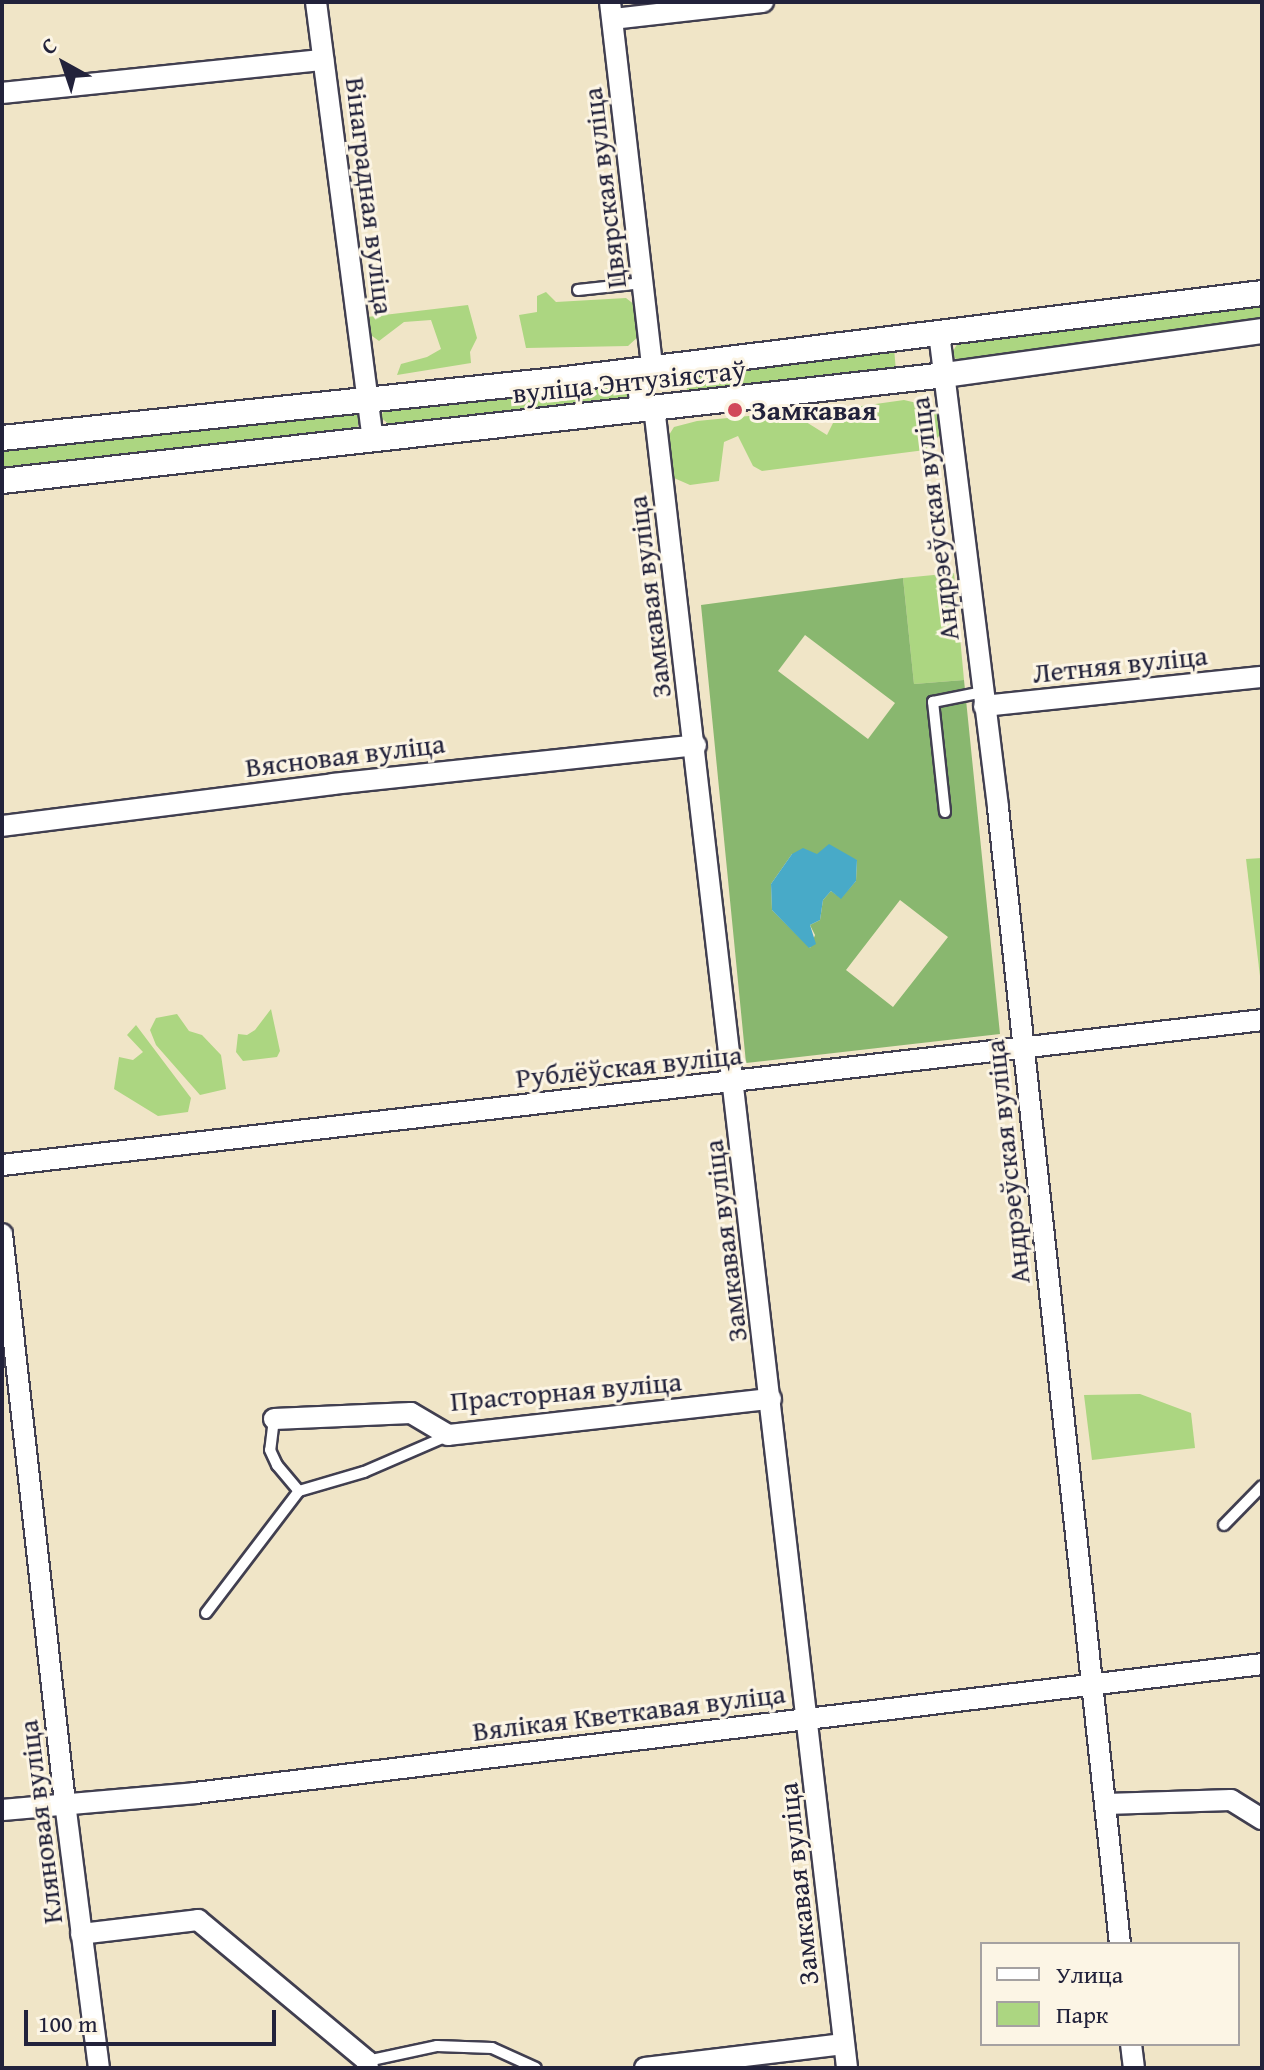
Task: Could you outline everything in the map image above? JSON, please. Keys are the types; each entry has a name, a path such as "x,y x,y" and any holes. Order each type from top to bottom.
{"street":[{"name":"Вінаградная вуліца","path":"316,2 373,440"},
{"path":"612,10 763,2"},
{"name":"Цвярская вуліца","path":"612,10 643,283 647,408"},
{"path":"2,93 323,60"},
{"name":"вуліца Энтузіястаў","path":"2,438 644,368 1262,293"},
{"name":"вуліца Энтузіястаў","path":"2,481 945,375 1262,331"},
{"name":"Андрэеўская вуліца","path":"939,333 1023,1048 1120,1942"},
{"name":"Замкавая вуліца","path":"647,408 696,745 847,2068"},
{"name":"Летняя вуліца","path":"983,699 1262,677"},
{"name":"Вясновая вуліца","path":"2,826 333,784 696,745"},
{"name":"Рублёўская вуліца","path":"2,1165 1262,1020"},
{"name":"Кляновая вуліца","path":"2,1234 65,1803 99,2068"},
{"name":"Прасторная вуліца","path":"274,1419 411,1413 448,1435 771,1399"},
{"name":"Вялікая Кветкавая вуліца","path":"2,1810 195,1793 1090,1682 1262,1664"},
{"path":"1106,1804 1231,1800 1262,1819"},
{"path":"81,1934 198,1920 367,2064"},
{"path":"645,2068 844,2044"},
{"path":"1131,2046 1134,2068"}],"lane":[{"path":"578,290 643,283"},
{"path":"945,812 933,702 983,699"},
{"path":"274,1419 270,1450 277,1465 299,1491"},
{"path":"206,1613 299,1491 364,1472 448,1435"},
{"path":"1224,1525 1262,1486"},
{"path":"367,2064 437,2046 492,2048 536,2068"}],"green space":[{"path":"546,292 556,302 626,298 640,309 640,335 628,346 526,348 519,315 537,312 537,296"},
{"path":"1262,304 1262,322 960,363 951,354 958,343"},
{"path":"468,305 477,338 470,352 471,363 397,375 401,364 427,357 441,349 431,320 404,322 379,341 368,333 367,317"},
{"path":"894,348 896,371 687,390 685,373"},
{"path":"626,381 631,395 627,399 390,425 380,417 387,407"},
{"path":"904,400 934,407 945,430 925,450 762,471 753,466 738,436 724,442 719,481 690,485 674,478 664,443 674,427 697,421 790,412 827,435 840,409"},
{"path":"355,411 360,420 357,428 191,451 2,470 2,450"},
{"path":"954,573 964,680 914,684 903,578"},
{"path":"903,578 914,684 964,680 1000,1034 746,1063 701,605","holes":["805,635 895,703 868,739 778,671","792,854 857,860 856,881 841,898 831,891 823,900 820,920 810,925 815,935 810,948 772,910 771,884","900,900 948,937 893,1007 846,970"]},
{"path":"1262,858 1262,993 1246,859"},
{"path":"271,1009 280,1051 277,1057 243,1061 236,1052 238,1034 247,1035 255,1030"},
{"path":"177,1014 189,1031 202,1035 221,1055 226,1089 200,1095 156,1045 150,1030 156,1018"},
{"path":"136,1025 191,1098 188,1112 158,1116 114,1089 119,1057 133,1060 143,1052 127,1035"},
{"path":"1140,1394 1191,1413 1195,1448 1092,1460 1084,1395"}],"water":[{"path":"829,844 857,860 856,881 841,899 831,891 823,900 820,920 810,925 816,944 809,948 772,910 771,884 792,854 803,848 817,854"}],"place":[{"name":"Замкавая","path":"735,410"}]}
